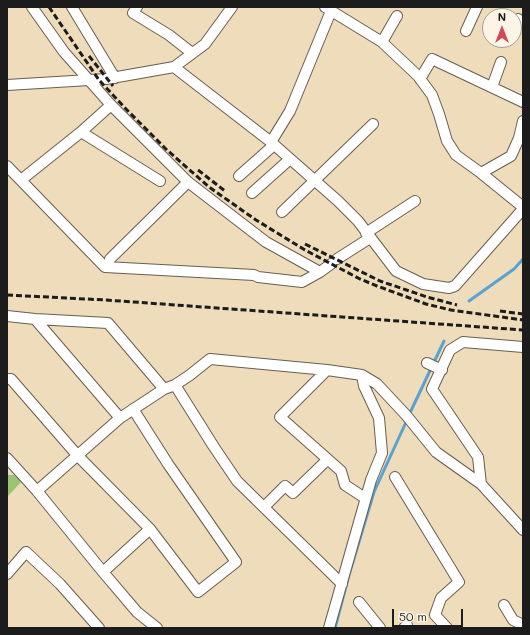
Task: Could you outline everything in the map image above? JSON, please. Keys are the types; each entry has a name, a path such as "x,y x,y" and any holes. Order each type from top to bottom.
{"street":[{"path":"32,7 64,52 88,80 188,182 266,242 320,272"},
{"path":"72,7 115,78"},
{"path":"137,7 133,13 169,35 192,54"},
{"path":"7,85 115,78 174,67 205,44 232,7"},
{"path":"466,31 477,7"},
{"path":"174,67 272,144 338,201 358,221 396,271 423,284 449,288 455,286 523,208 481,173 456,155 450,146 440,114 432,96 420,79 382,42 328,9 290,112 272,144 240,176"},
{"path":"382,42 397,16"},
{"path":"420,79 432,59 492,87 522,99"},
{"path":"492,87 501,62"},
{"path":"21,180 81,132 111,105"},
{"path":"481,173 511,156 519,138 523,121"},
{"path":"282,212 373,124"},
{"path":"81,132 160,181"},
{"path":"252,193 290,159"},
{"path":"9,172 21,180 105,267 254,275 258,277 302,282 320,272 414,200"},
{"path":"110,259 188,182"},
{"path":"7,316 108,323 164,389"},
{"path":"35,319 120,418"},
{"path":"481,484 478,457 432,389 434,366 450,350 463,342 523,347"},
{"path":"37,491 120,418 164,389 174,385 190,375 210,359 328,370 362,375 377,384 406,415 436,452 481,484 523,530"},
{"path":"328,370 280,417 341,472 345,484 365,498"},
{"path":"329,628 365,498 382,453 379,418 364,386 362,375"},
{"path":"7,379 11,379 78,456 150,529 198,592 236,562 168,464 133,409"},
{"path":"174,385 237,481 342,584"},
{"path":"7,458 37,491 137,612 157,628"},
{"path":"264,507 285,486 294,493 327,460"},
{"path":"395,477 459,582 441,598 435,615 447,628"},
{"path":"103,572 150,529"},
{"path":"7,574 26,552 60,584 99,628"},
{"path":"359,602 380,628"},
{"path":"504,605 513,620 523,625"}],"green space":[{"path":"7,475 14,475 22,481 7,497"}],"waterway":[{"path":"469,301 514,269 523,259"},
{"path":"409,415 444,341"},
{"path":"335,628 374,492 407,420"}],"railway":[{"path":"49,7 99,80 126,109 167,150 209,187 256,220 305,250 360,279 377,286 426,304 451,310 523,320"},
{"path":"89,56 113,86"},
{"path":"198,170 225,191"},
{"path":"305,244 380,281 427,297 457,305"},
{"path":"7,295 106,300 523,330"},
{"path":"500,311 523,314"}]}
